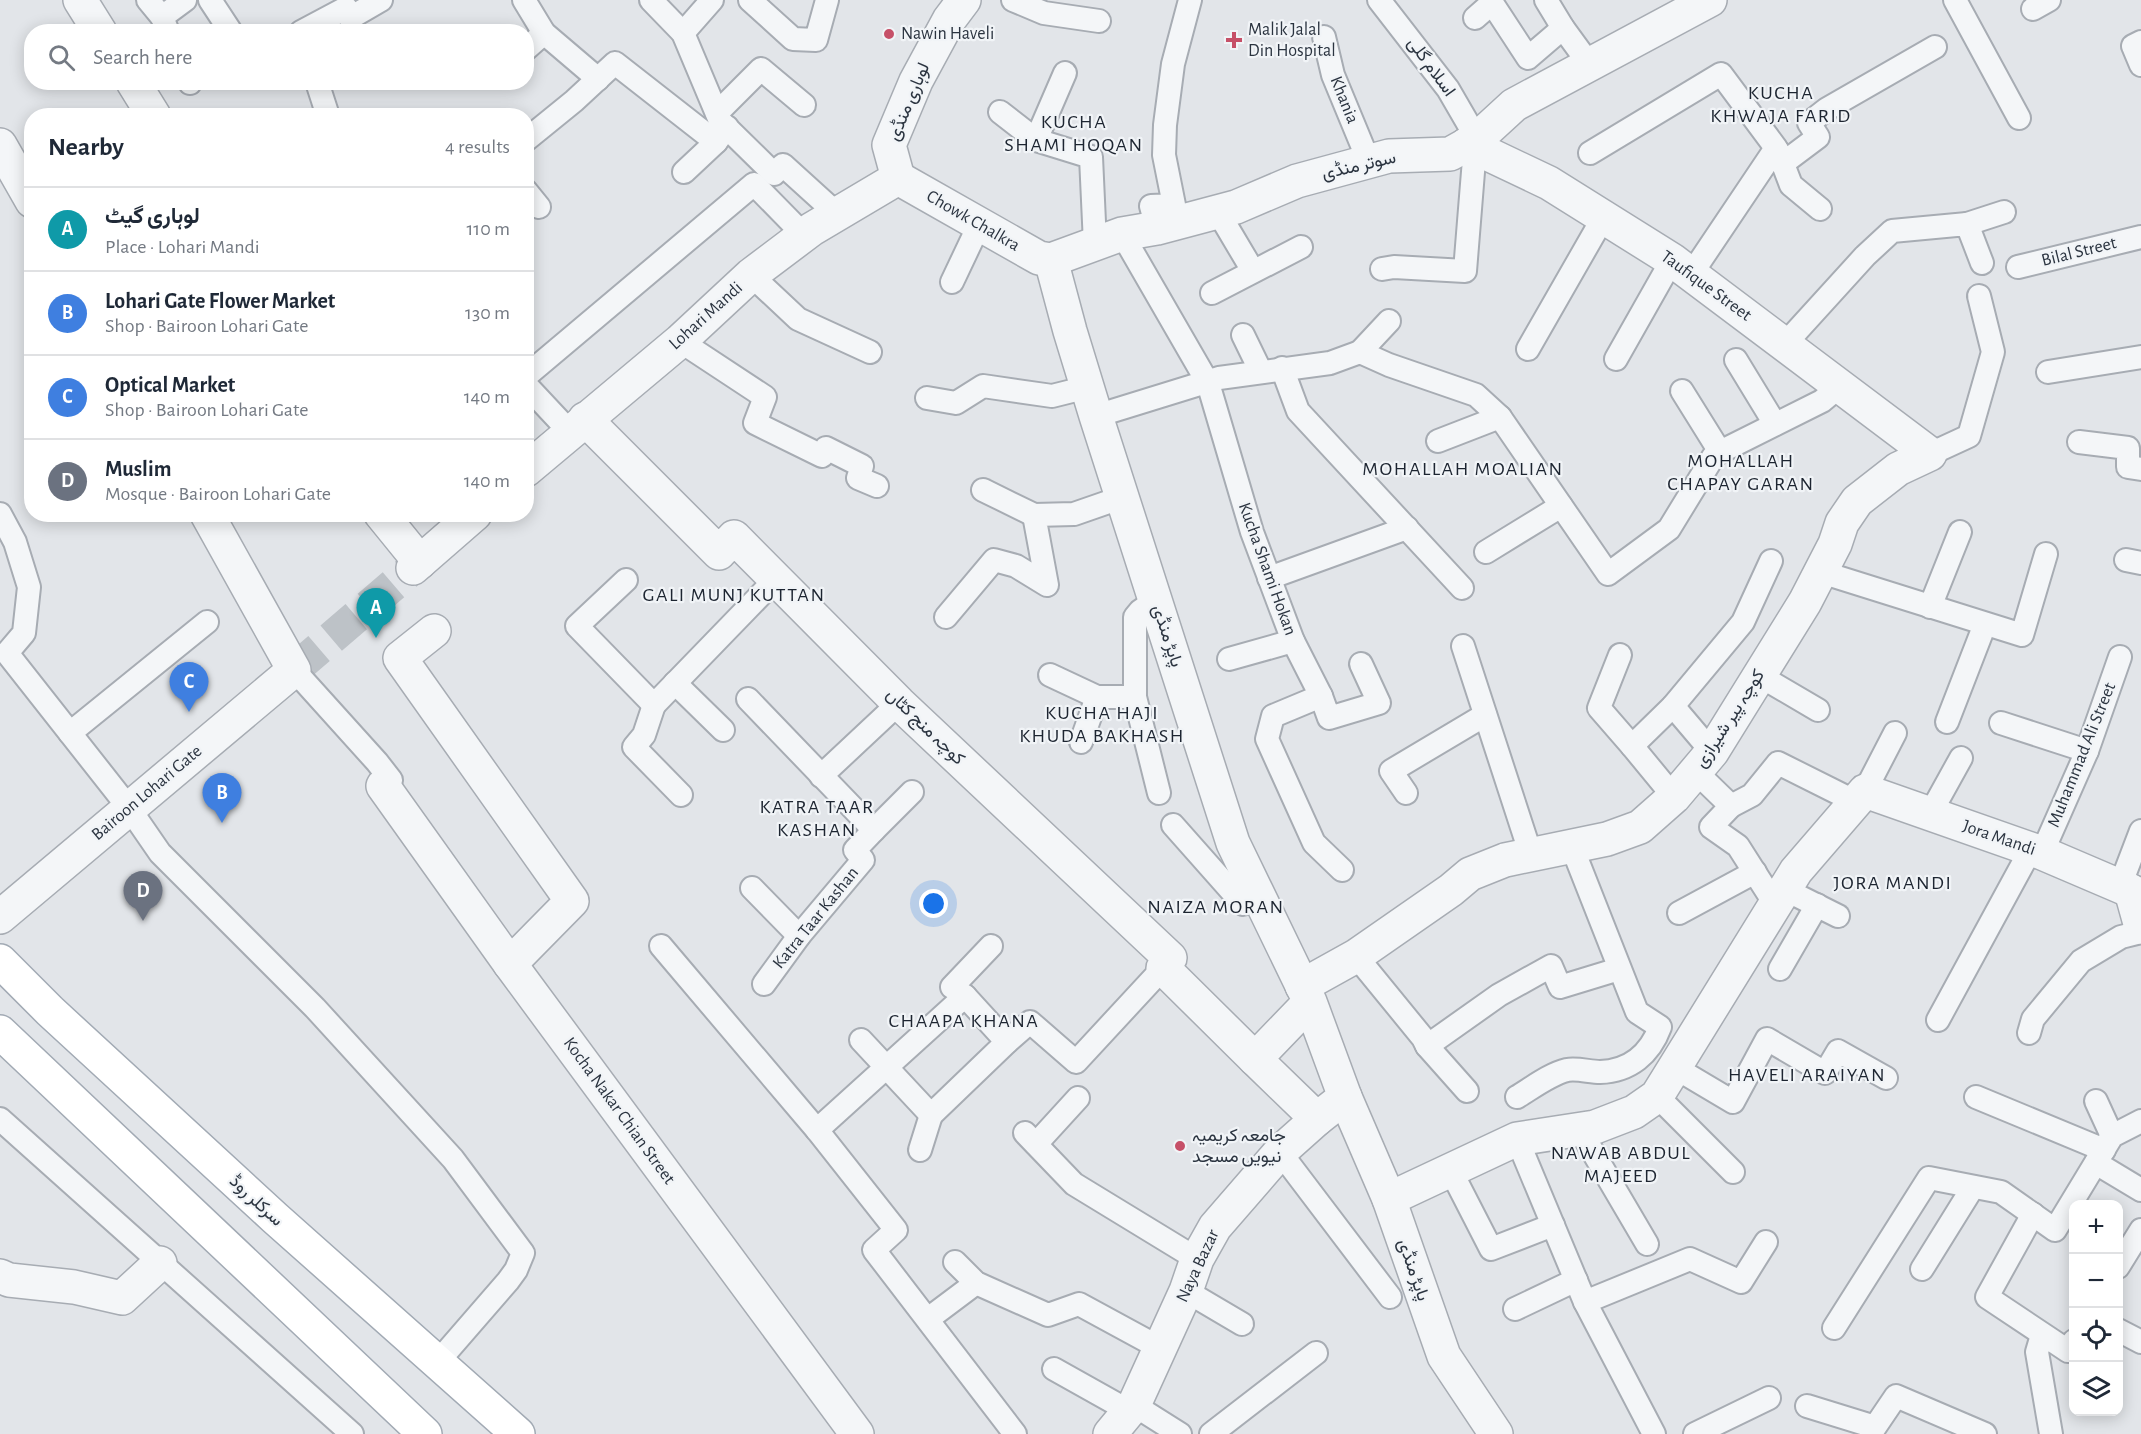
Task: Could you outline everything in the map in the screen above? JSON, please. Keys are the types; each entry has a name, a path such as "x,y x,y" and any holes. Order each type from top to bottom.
{"main road":[{"name":"سرکلر روڈ","path":"0,961 102,1059 436,1364 518,1434"},
{"path":"0,1032 425,1434"}],"street":[{"path":"80,0 95,24"},
{"name":"لوہاری منڈی","path":"897,178 889,145 916,81 949,20 964,0"},
{"name":"سوتر منڈی","path":"1051,260 1108,239 1236,207 1297,181 1389,156 1450,154 1473,143 1514,105 1710,0"},
{"path":"138,90 148,108"},
{"name":"Taufique Street","path":"1473,143 1549,183 1682,267 1930,454"},
{"path":"0,145 24,187"},
{"name":"Lohari Mandi","path":"534,463 680,341 751,275 804,235 897,178"},
{"name":"Chowk Chalkra","path":"897,178 1039,258 1051,260"},
{"name":"پاپڑ منڈی","path":"1051,260 1092,402 1233,843 1306,994 1345,1097 1389,1199 1444,1356 1496,1434"},
{"name":"کوچہ منج کٹاں","path":"578,425 719,553 734,537 899,703 1170,958 1162,968"},
{"name":"کوچہ پیر شیرازی","path":"1256,1059 1306,994 1470,874 1505,860 1607,839 1640,827 1674,797 1704,762 1760,676 1821,572 1835,544 1842,523 1857,501 1898,469 1930,454"},
{"path":"211,522 294,670"},
{"path":"387,522 417,565 466,522"},
{"path":"434,631 400,658 572,901 510,964"},
{"name":"Bairoon Lohari Gate","path":"0,916 294,670"},
{"name":"Kocha Nakar Chian Street","path":"387,783 510,964 856,1434"},
{"path":"1389,1199 1517,1139 1595,1127 1634,1112 1657,1096 1796,871 1860,796"},
{"name":"Jora Mandi","path":"1860,796 1930,814 2131,886"},
{"path":"2131,886 2141,930"},
{"path":"1162,968 1317,1119"},
{"name":"Naya Bazar","path":"1125,1416 1160,1348 1186,1291 1197,1259 1215,1227 1280,1152 1345,1097"},
{"path":"0,1276 9,1280 74,1287 122,1298 160,1263"}],"lane":[{"path":"160,16 185,0"},
{"path":"210,0 226,24"},
{"path":"316,24 346,8 350,18 381,0"},
{"path":"524,0 544,33 598,79"},
{"path":"651,0 682,33 720,127"},
{"path":"682,33 712,0"},
{"path":"750,0 793,39 816,40 827,0"},
{"path":"1013,0 1044,13 1099,21"},
{"path":"1156,228 1151,206 1174,205 1164,155 1165,124 1173,64 1190,0"},
{"name":"اسلام گلی","path":"1379,0 1448,89 1473,143"},
{"path":"1546,0 1590,65"},
{"path":"1955,0 2019,118"},
{"path":"1475,18 1492,3 1528,58 1563,28"},
{"path":"534,42 544,33"},
{"name":"Khania","path":"1324,37 1333,75 1369,162"},
{"path":"2141,42 2133,46 2141,65"},
{"path":"1616,359 1682,267 1779,156 1818,137 1809,123 1827,109 1935,47"},
{"path":"534,133 615,63 720,127 774,174 783,165 837,214"},
{"path":"684,172 720,127 761,69 804,105"},
{"path":"1036,140 1065,73"},
{"path":"1590,153 1721,74 1779,156 1791,184 1820,209"},
{"path":"320,90 325,108"},
{"path":"1000,112 1036,140 1091,157 1108,239"},
{"path":"1382,269 1394,267 1466,271 1473,143"},
{"path":"534,369 754,184 804,235"},
{"path":"1218,212 1253,272"},
{"path":"1785,344 1865,256 1892,231 1967,224 2004,212"},
{"path":"1528,349 1603,218"},
{"path":"1967,224 1982,263"},
{"path":"952,282 980,225"},
{"name":"Bilal Street","path":"2018,267 2141,237"},
{"name":"Kucha Shami Hokan","path":"1108,239 1208,383 1252,532 1293,641 1321,696 1329,718 1379,703 1361,664"},
{"path":"1212,293 1301,247"},
{"path":"751,275 798,319 870,352"},
{"path":"1930,454 1969,436 1993,352 1979,296"},
{"path":"927,398 956,403 982,386 1092,402 1208,383 1219,378 1330,363 1360,352 1389,321"},
{"path":"1243,335 1272,370 1298,411 1462,588"},
{"path":"680,341 765,397 755,423 822,456 826,448 862,466 858,478 877,486"},
{"path":"1360,352 1389,365 1476,395 1500,417 1608,574 1669,529 1713,457 1822,401 1840,386"},
{"path":"2048,372 2141,357"},
{"path":"1736,360 1775,424"},
{"path":"534,391 578,425"},
{"path":"1682,391 1720,452"},
{"path":"1438,441 1500,417"},
{"path":"2079,442 2128,448 2128,467 2141,469"},
{"path":"983,490 1034,515 1074,514 1123,497"},
{"path":"1486,552 1561,506"},
{"path":"0,514 15,542 29,587 24,633 7,653 129,808 160,853 315,1008 453,1159 523,1253 516,1270 508,1281 436,1364"},
{"path":"946,617 994,560 1016,566 1047,585 1034,515"},
{"path":"1269,578 1407,528"},
{"path":"1930,607 1960,532"},
{"path":"1821,572 2022,635 2046,554"},
{"path":"1632,746 1673,706 1743,622 1771,561"},
{"path":"681,795 634,747 644,735 654,705 776,579"},
{"path":"626,580 577,626 654,705"},
{"path":"1156,600 1140,610 1135,617 1136,697 1159,793"},
{"path":"70,733 207,622"},
{"path":"1947,722 1984,624"},
{"path":"1229,659 1293,641"},
{"path":"1463,646 1531,855"},
{"path":"1620,655 1599,708 1674,797"},
{"name":"Muhammad Ali Street","path":"1938,1020 2036,851 2087,751 2120,657"},
{"path":"294,670 377,762 387,783"},
{"path":"1050,675 1097,697 1136,697"},
{"path":"1760,676 1818,710"},
{"path":"675,683 723,730"},
{"path":"1321,696 1273,716 1267,739 1314,843 1342,870"},
{"path":"1081,742 1097,697"},
{"path":"748,699 874,830 912,792"},
{"path":"821,776 899,703"},
{"path":"1673,706 1731,806"},
{"path":"1406,793 1391,771 1485,715"},
{"path":"2001,723 2087,751"},
{"path":"1838,916 1817,905 1780,896 1755,872 1738,846 1712,827 1731,806 1752,795 1778,763 1860,796 1895,733"},
{"path":"1930,814 1961,758"},
{"path":"1173,825 1243,904 1257,894"},
{"name":"Katra Taar Kashan","path":"764,984 800,936 863,860 855,850 874,830"},
{"path":"2131,886 2141,831"},
{"path":"1517,1097 1569,1070 1599,1072 1619,1070 1644,1054 1654,1041 1660,1027 1637,1012 1572,847"},
{"path":"1679,913 1755,872"},
{"path":"752,888 800,936"},
{"path":"1780,969 1817,905"},
{"path":"2028,1033 2033,1019 2081,961 2121,937 2141,930"},
{"path":"661,946 817,1130 896,1230 874,1250 1015,1434"},
{"path":"991,946 952,987 964,996 1007,1042"},
{"path":"1356,956 1416,1029 1427,1046 1467,1091"},
{"path":"1427,1046 1499,995 1551,966 1560,987 1619,969"},
{"path":"920,1150 931,1115 1030,1022 1076,1062 1162,968"},
{"path":"817,1130 964,996"},
{"path":"1674,1066 1733,1102 1767,1039 1825,1072 1838,1051 1886,1078"},
{"path":"861,1040 931,1115"},
{"path":"1657,1096 1733,1172"},
{"path":"1976,1097 2104,1150 2141,1190"},
{"path":"1078,1098 1031,1139 1074,1184 1197,1259"},
{"path":"2096,1101 2104,1150"},
{"path":"0,1119 352,1434"},
{"path":"1834,1328 1929,1178 2001,1192 2055,1230 2104,1150 2141,1121"},
{"path":"1580,1130 1647,1245"},
{"path":"1517,1139 1585,1302 1654,1434"},
{"path":"1280,1152 1390,1297"},
{"path":"1451,1171 1491,1249 1553,1225"},
{"path":"1922,1269 1973,1187"},
{"path":"2033,1214 1987,1297 2042,1335 2068,1351 2069,1349"},
{"path":"2123,1259 2141,1230"},
{"path":"1585,1302 1690,1258 1741,1282 1766,1242"},
{"path":"955,1262 976,1283 1048,1316 1079,1304 1160,1348"},
{"path":"1515,1309 1575,1280"},
{"path":"928,1319 976,1283"},
{"path":"1186,1291 1242,1324"},
{"path":"2123,1332 2141,1342"},
{"path":"2042,1335 2037,1352 2050,1434"},
{"path":"1211,1434 1316,1353"},
{"path":"1054,1369 1125,1416 1180,1434"},
{"path":"1807,1406 1875,1427 1896,1396 1938,1424 1985,1434"},
{"path":"1695,1434 1769,1398"}],"tunnel":[{"path":"294,670 413,568"}],"place":[{"name":"Nawin Haveli","path":"889,34"},
{"name":"Malik Jalal Din Hospital","path":"1234,40"},
{"name":"لوہاری گیٹ","path":"376,638"},
{"name":"Optical Market","path":"189,712"},
{"name":"Lohari Gate Flower Market","path":"222,823"},
{"name":"Muslim","path":"143,921"},
{"name":"جامعہ کریمیہ نیویں مسجد","path":"1180,1146"}],"district":[{"name":"KUCHA KHWAJA FARID","path":"1781,104"},
{"name":"KUCHA SHAMI HOQAN","path":"1074,134"},
{"name":"MOHALLAH MOALIAN","path":"1463,469"},
{"name":"MOHALLAH CHAPAY GARAN","path":"1741,472"},
{"name":"GALI MUNJ KUTTAN","path":"734,595"},
{"name":"KUCHA HAJI KHUDA BAKHASH","path":"1102,724"},
{"name":"KATRA TAAR KASHAN","path":"817,818"},
{"name":"JORA MANDI","path":"1893,883"},
{"name":"NAIZA MORAN","path":"1216,907"},
{"name":"CHAAPA KHANA","path":"964,1021"},
{"name":"HAVELI ARAIYAN","path":"1807,1075"},
{"name":"NAWAB ABDUL MAJEED","path":"1621,1164"}]}
